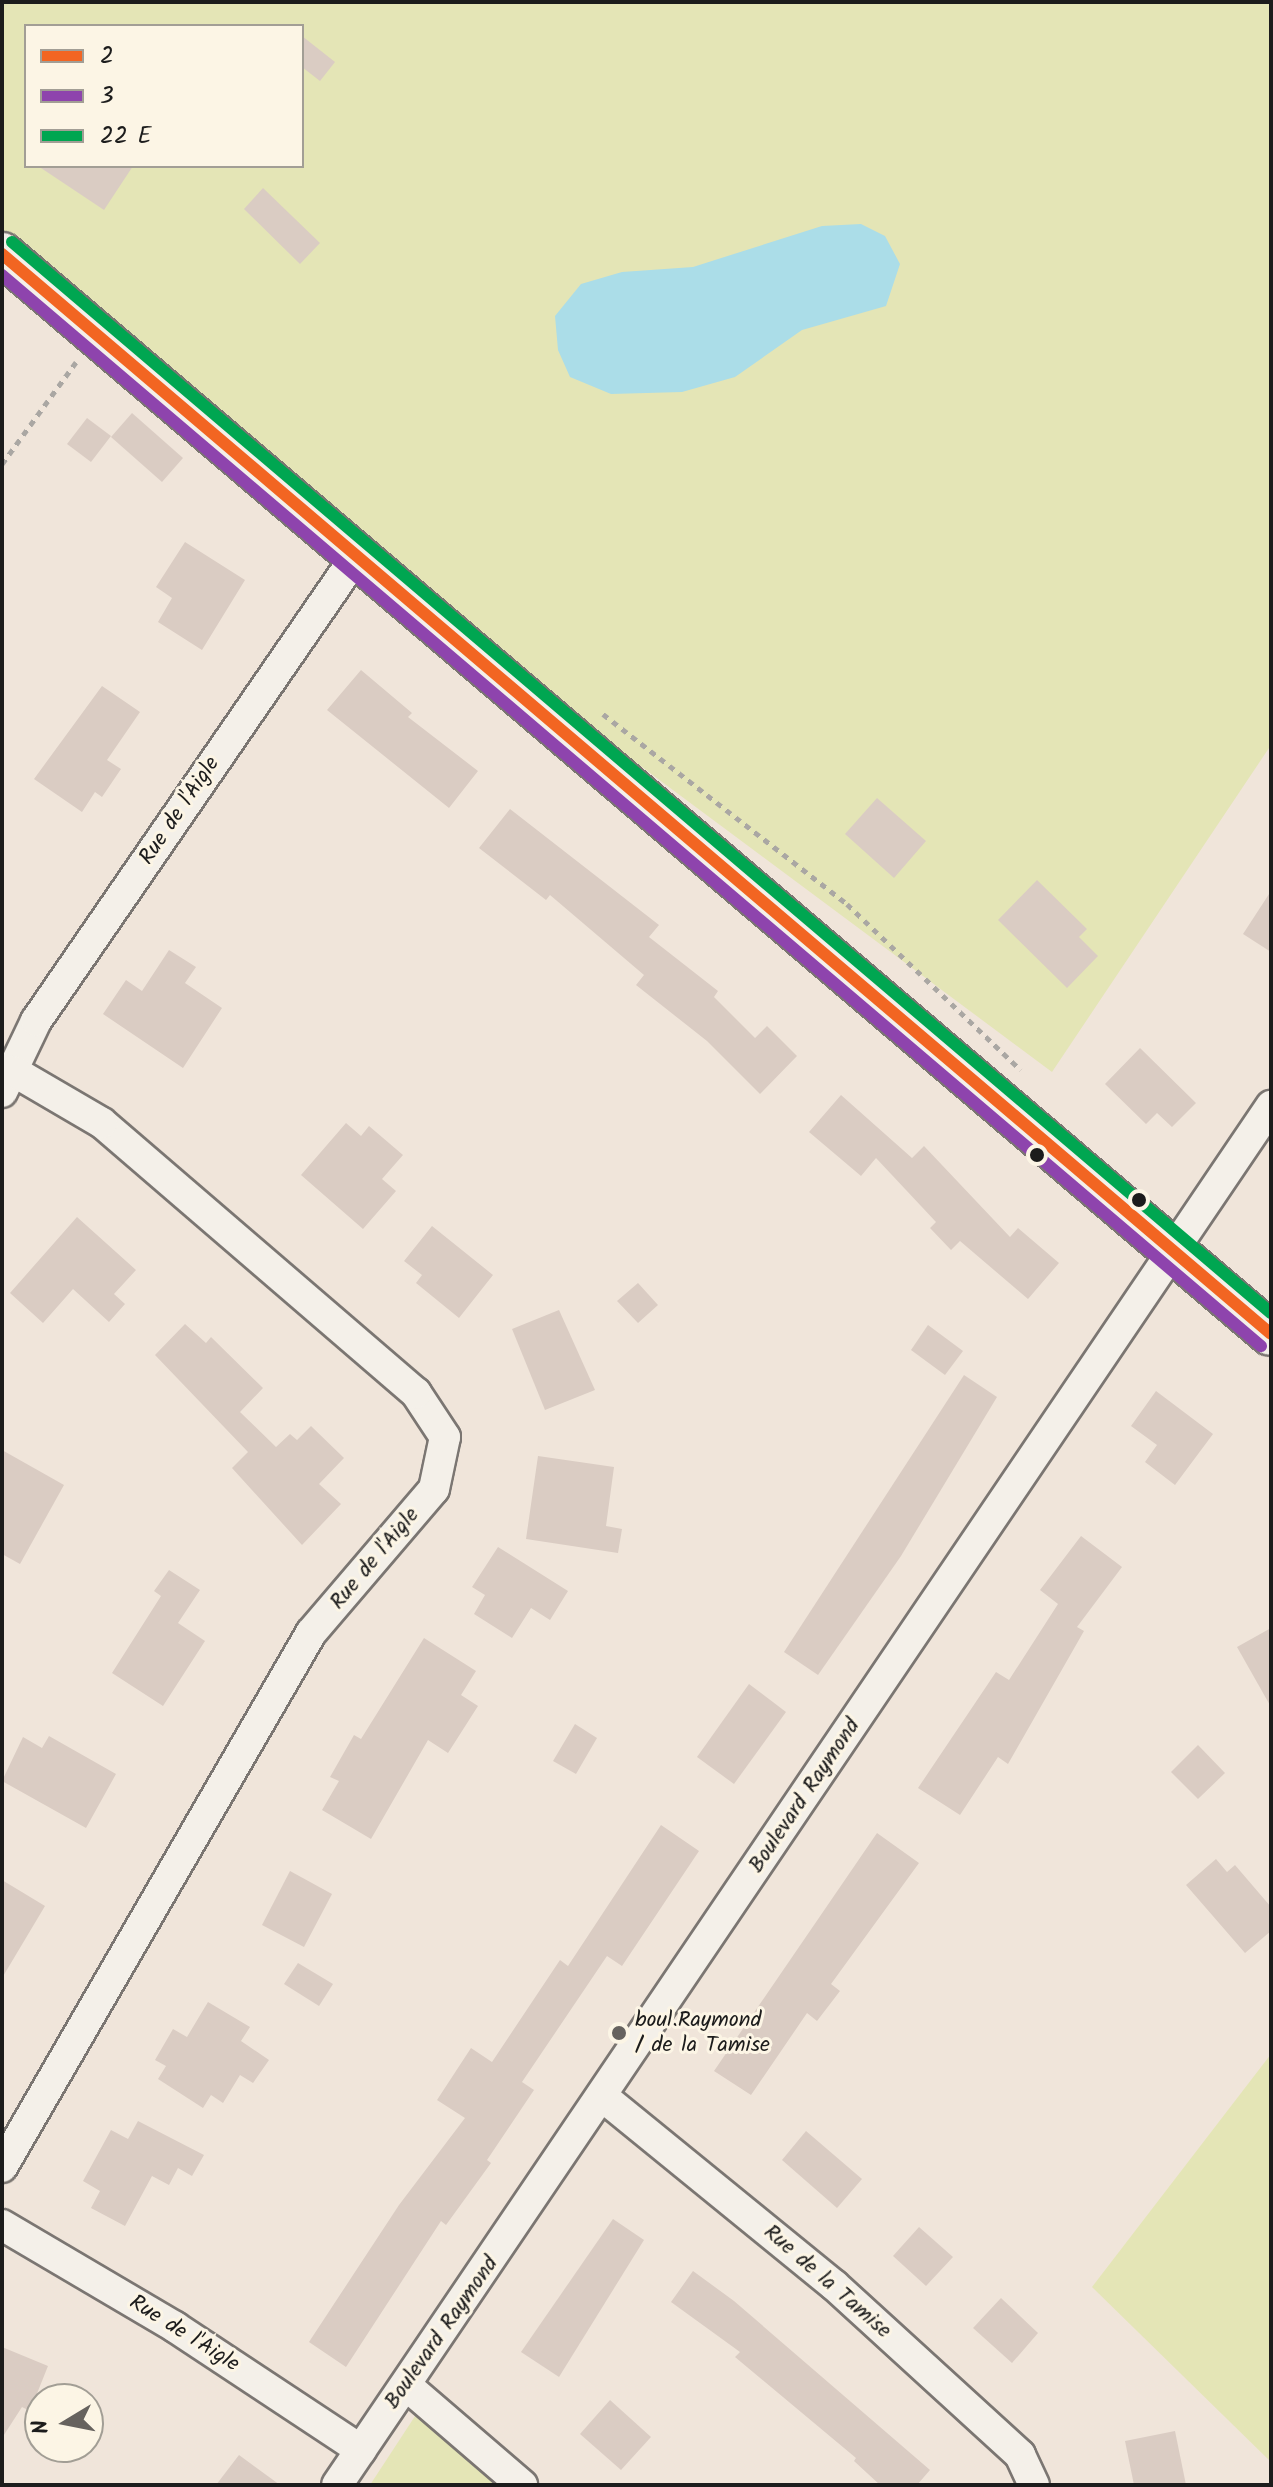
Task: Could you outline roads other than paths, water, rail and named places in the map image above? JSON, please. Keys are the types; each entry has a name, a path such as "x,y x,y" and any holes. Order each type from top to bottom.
{"street":[{"path":"2,254 1271,1334"},
{"name":"Rue de l'Aigle","path":"2,2167 311,1633 434,1489 445,1437 416,1393 102,1123 7,1082 36,1021 357,555"},
{"name":"Boulevard Raymond","path":"337,2485 407,2386 1271,1106"},
{"name":"Rue de la Tamise","path":"602,2096 834,2285 1020,2455 1034,2485"},
{"name":"Rue de l'Aigle","path":"2,2225 175,2327 361,2450"},
{"path":"407,2386 522,2485"}],"water":[{"path":"861,224 885,236 900,264 886,306 802,330 735,377 682,392 611,394 570,377 558,350 555,316 581,284 622,272 693,267 822,226"}],"place":[{"name":"boul.Raymond / de la Tamise","path":"619,2033"}]}
